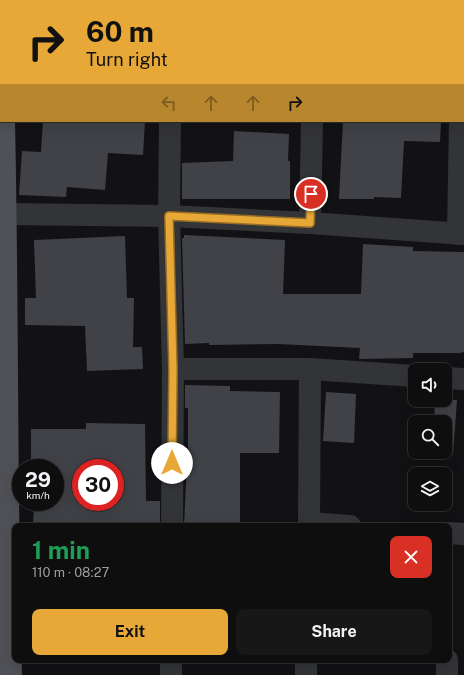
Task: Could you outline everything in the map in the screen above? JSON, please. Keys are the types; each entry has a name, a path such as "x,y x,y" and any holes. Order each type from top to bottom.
{"main road":[{"path":"4,122 6,214 6,417 11,675"}],"street":[{"path":"170,122 169,216 173,369 172,523"},
{"path":"310,223 312,122"},
{"path":"6,214 169,216 310,223 461,234 460,122"},
{"path":"173,369 310,369 408,376"},
{"path":"309,523 310,369"},
{"path":"452,378 464,379"},
{"path":"452,533 464,534"},
{"path":"171,663 171,675"},
{"path":"306,663 306,675"},
{"path":"447,663 447,675"}],"building":[{"path":"43,122 145,122 143,155 108,153 105,190 67,187 66,197 19,195 22,151 41,152"},
{"path":"343,122 441,122 440,142 404,141 401,198 374,197 374,199 339,199"},
{"path":"234,131 289,134 288,161 290,161 290,199 182,199 182,163 233,161"},
{"path":"184,235 285,240 283,294 361,294 363,244 413,247 413,251 464,252 464,352 413,353 413,358 359,359 360,348 278,344 185,344 182,238 184,238"},
{"path":"125,236 127,298 134,298 133,347 142,347 143,369 87,371 85,326 25,325 25,298 36,298 34,240"},
{"path":"185,385 230,386 230,391 280,392 279,453 240,453 240,523 184,523 188,463 188,408 185,408"},
{"path":"326,392 356,394 354,443 323,441"},
{"path":"452,400 457,400 453,454 452,415 434,415 435,407 452,407"},
{"path":"86,423 145,424 146,501 160,501 160,523 33,523 34,511 64,511 64,459 31,459 31,429 86,429"}],"route":[{"path":"172,463 173,369 169,216 310,223 311,194"}]}
